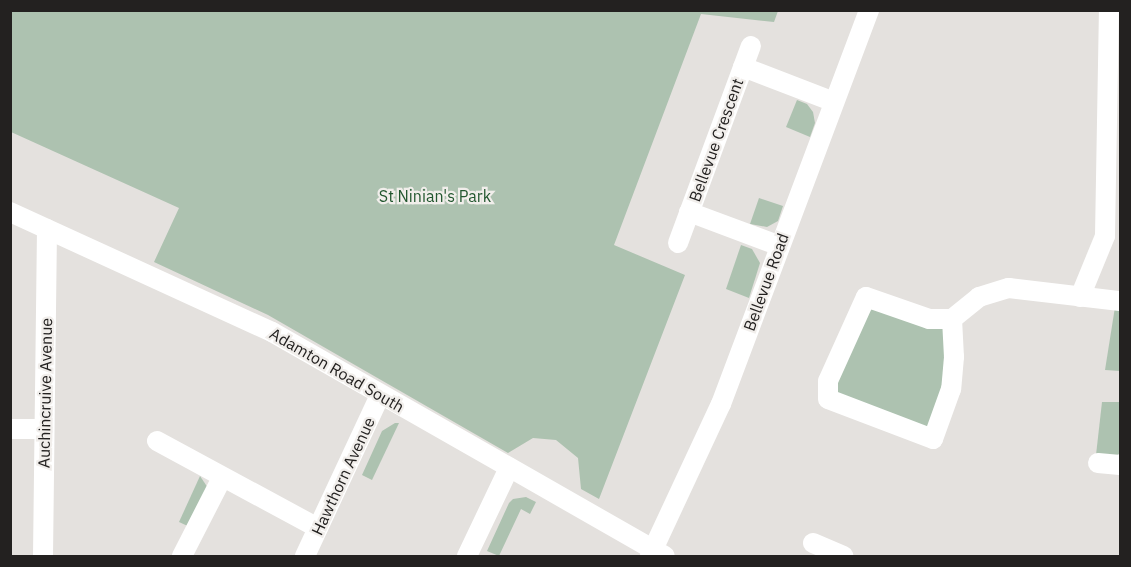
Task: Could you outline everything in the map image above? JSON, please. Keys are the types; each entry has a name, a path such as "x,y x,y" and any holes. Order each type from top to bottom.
{"street":[{"name":"Bellevue Road","path":"656,554 721,404 869,10"},
{"path":"1080,297 1105,236 1109,10"},
{"name":"Bellevue Crescent","path":"678,243 751,46"},
{"name":"Bellevue Crescent","path":"743,68 834,102"},
{"name":"Adamton Road South","path":"10,212 272,332 656,554"},
{"name":"Bellevue Crescent","path":"689,212 780,246"},
{"name":"Auchincruive Avenue","path":"43,556 47,229"},
{"path":"952,319 954,357 951,389 933,439 828,399 828,381 866,297 929,319 952,319 979,297 1009,288 1120,302"},
{"name":"Hawthorn Avenue","path":"305,556 380,395"},
{"path":"10,429 45,429"},
{"path":"157,441 318,528"},
{"path":"1098,463 1120,465"},
{"path":"467,556 509,468"},
{"path":"182,556 222,478"},
{"path":"813,543 843,556"}],"green space":[{"name":"St Ninian's Park","path":"11,10 778,11 774,22 701,14 614,245 685,275 599,499 581,489 578,458 556,440 533,438 508,453 268,315 154,262 179,208 11,132"},
{"path":"797,100 807,104 813,112 815,123 810,137 786,127"},
{"path":"759,198 783,206 778,221 767,227 750,224"},
{"path":"741,245 752,249 760,263 749,298 726,289"},
{"path":"1115,307 1120,309 1120,371 1105,370"},
{"path":"870,309 948,326 947,386 926,431 833,394 864,313"},
{"path":"1102,402 1120,402 1120,453 1115,457 1096,455"},
{"path":"399,423 372,480 362,475 382,431"},
{"path":"200,476 208,488 192,528 179,522"},
{"path":"526,497 536,502 530,514 521,509 499,556 487,551 509,503 513,499"}]}
